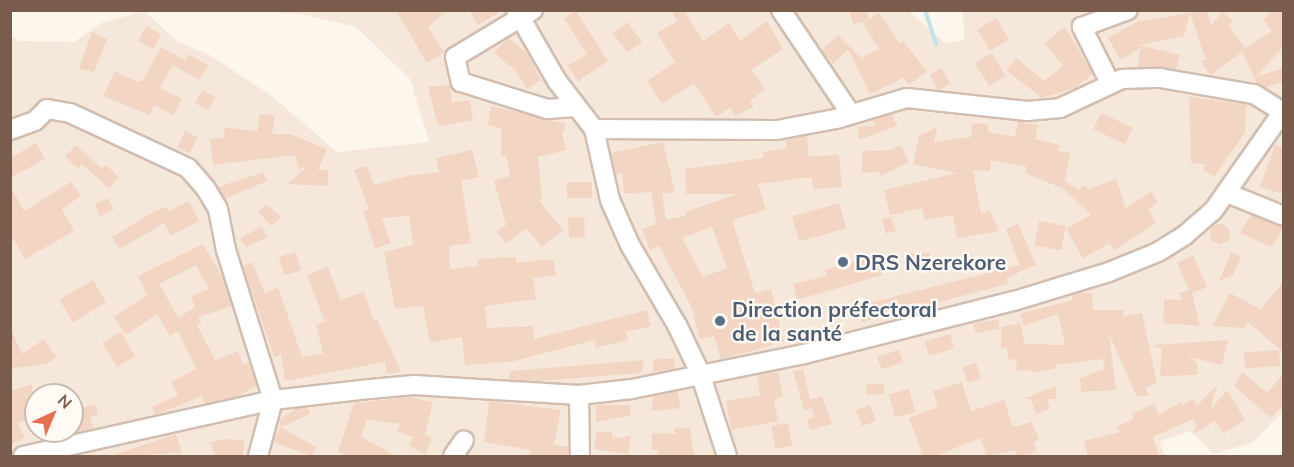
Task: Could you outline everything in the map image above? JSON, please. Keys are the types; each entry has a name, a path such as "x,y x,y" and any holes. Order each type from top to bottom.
{"street":[{"path":"781,10 851,114"},
{"path":"1110,83 1082,27 1128,10"},
{"path":"575,107 547,109 461,82 455,57 523,13 575,107 594,129 610,200 630,245 677,325 700,373 727,456"},
{"path":"23,456 273,400 414,385 579,395 632,389 700,373 804,354 1014,301 1110,272 1158,252 1185,235 1227,193 1283,113 1254,94 1160,78 1110,83 1060,108 1027,111 907,98 851,114 777,130 594,129"},
{"path":"10,130 35,121 47,110 70,113 188,168 218,209 226,250 249,314 273,400 258,456"},
{"path":"1227,193 1284,216"},
{"path":"579,395 580,456"},
{"path":"453,456 464,440"}],"shaded area":[{"path":"908,10 945,43 964,40 963,11 1283,11 1283,412 1252,443 1213,454 1191,431 1160,441 1165,456 11,456 10,36 19,41 74,42 101,23 144,11 178,42 210,55 272,96 337,152 429,142 410,79 356,27 301,14 259,11"}],"building":[{"path":"396,10 446,10 428,27 444,52 427,63"},
{"path":"469,10 503,10 478,25"},
{"path":"671,10 684,10 703,41 729,23 740,41 767,21 783,49 751,70 765,89 750,101 753,107 735,116 730,108 716,117 694,83 662,104 647,81 675,62 657,33 677,21"},
{"path":"849,10 866,10 869,20 853,24"},
{"path":"1207,10 1211,25 1223,12 1233,21 1229,26 1245,48 1272,31 1263,20 1274,10 1284,10 1284,46 1257,76 1284,68 1284,81 1265,88 1257,83 1242,52 1210,75 1200,60 1206,61 1190,13"},
{"path":"576,11 608,61 578,81 568,66 587,54 564,18"},
{"path":"879,13 900,44 903,41 927,71 909,85 903,78 870,94 848,49 833,64 822,50 838,35 864,61 862,57 880,49 863,24"},
{"path":"1190,13 1184,36 1139,45 1180,55 1176,69 1138,67 1140,48 1121,60 1108,38 1137,22"},
{"path":"996,18 1009,39 991,51 977,30"},
{"path":"627,22 642,42 628,53 613,33"},
{"path":"146,26 161,34 153,49 138,41"},
{"path":"1065,27 1093,74 1075,88 1042,98 1006,70 1017,58 1044,81 1063,66 1045,43"},
{"path":"92,32 107,39 94,72 79,69"},
{"path":"508,38 529,55 541,80 527,89 515,70 494,53"},
{"path":"161,47 185,60 189,54 208,66 199,80 173,65 160,88 182,99 174,115 154,105 150,115 103,96 115,71 138,82 143,80"},
{"path":"991,53 1006,76 990,86 975,63"},
{"path":"942,68 950,84 938,90 930,74"},
{"path":"450,84 452,103 470,100 473,120 438,126 428,87"},
{"path":"202,90 215,97 208,110 195,103"},
{"path":"1189,97 1246,104 1245,133 1214,177 1203,170 1206,164 1191,163"},
{"path":"491,106 566,124 562,134 566,150 538,157 542,199 538,199 563,230 542,247 526,228 506,244 496,232 506,225 494,180 510,176 506,156 501,156 501,128 488,125"},
{"path":"1101,113 1133,128 1125,144 1093,129"},
{"path":"260,114 275,116 272,134 290,134 327,149 318,170 328,170 328,186 288,184 307,166 299,169 295,155 213,165 210,139 223,138 225,127 257,132"},
{"path":"892,114 897,126 859,140 858,127 876,126 873,120"},
{"path":"1018,121 1038,125 1035,139 1059,145 1058,151 1070,153 1065,181 1079,190 1084,185 1088,189 1116,179 1126,208 1151,192 1158,202 1148,209 1156,223 1114,250 1110,243 1083,258 1066,229 1091,215 1064,189 1025,173 1027,167 991,160 990,171 973,170 981,214 990,210 999,231 957,238 953,215 925,220 922,208 890,215 884,190 957,173 913,164 919,136 937,127 934,142 971,137 972,123 988,124 988,132 1015,137"},
{"path":"185,131 198,137 190,153 177,147"},
{"path":"807,136 809,156 839,155 842,187 813,189 812,177 758,184 766,210 732,220 755,293 771,289 784,342 721,359 714,336 700,339 691,306 659,246 650,250 642,229 656,224 651,192 624,194 622,173 616,174 611,153 663,142 675,192 662,194 666,220 686,216 686,212 737,194 686,194 685,169 764,158 763,152 787,148 786,140","holes":["712,227 727,268 703,277 682,238"]},
{"path":"36,143 45,159 10,178 10,158"},
{"path":"76,145 102,169 106,165 119,177 109,189 82,164 78,168 65,157"},
{"path":"901,145 909,162 881,176 880,172 862,173 862,151 890,150"},
{"path":"1275,145 1284,148 1284,194 1260,187"},
{"path":"472,150 479,177 461,181 471,243 449,246 450,269 478,266 477,259 516,257 516,263 553,259 556,275 533,278 536,299 485,306 487,328 533,326 534,339 647,310 651,326 626,332 628,340 595,348 595,340 510,362 465,365 462,337 430,343 423,306 395,309 384,252 413,245 409,216 382,218 391,243 375,249 363,211 369,209 354,170 367,166 374,185 407,176 439,172 436,158"},
{"path":"264,172 267,181 225,199 218,187"},
{"path":"71,182 81,196 62,209 74,231 25,259 10,233 10,185 24,211"},
{"path":"567,182 592,182 592,198 567,198"},
{"path":"108,198 114,210 101,216 95,205"},
{"path":"189,201 199,221 171,236 164,223 120,249 112,237 155,211 167,207 169,211"},
{"path":"839,203 846,228 799,241 792,217"},
{"path":"266,204 281,217 271,226 258,211"},
{"path":"1251,215 1284,227 1271,247 1240,233"},
{"path":"584,217 585,237 569,238 568,218"},
{"path":"891,217 896,231 886,234 882,219"},
{"path":"1039,221 1066,226 1061,250 1035,246"},
{"path":"1018,224 1036,265 1006,278 1008,284 862,322 857,306 1020,265 1006,229"},
{"path":"1220,224 1227,227 1230,234 1227,241 1220,244 1213,241 1210,234 1213,227"},
{"path":"262,227 267,237 246,248 241,238"},
{"path":"203,244 223,278 232,306 198,317 201,323 197,325 215,360 238,351 243,365 249,363 257,386 236,397 205,404 202,396 155,415 152,407 178,395 171,382 196,369 178,331 170,336 157,314 126,335 114,317 147,295 138,276","holes":["196,265 209,289 191,296 195,308 178,317 159,284"]},
{"path":"296,252 301,270 284,275 279,257"},
{"path":"1231,252 1241,257 1233,275 1219,281"},
{"path":"905,253 931,253 931,263 905,263"},
{"path":"877,255 882,275 797,300 793,284 827,276 825,270"},
{"path":"1193,255 1207,287 1192,293 1200,326 1163,323 1164,299 1182,300 1179,293 1189,290 1177,263"},
{"path":"252,262 265,293 278,287 302,357 323,354 316,324 325,322 307,275 328,267 340,300 364,292 374,321 377,319 401,372 387,374 385,362 285,381 281,354 274,357 243,266"},
{"path":"93,280 106,302 73,322 60,300"},
{"path":"1284,281 1284,353 1248,322 1244,328 1213,326 1230,293 1261,309"},
{"path":"1092,293 1093,310 1124,310 1123,317 1142,313 1157,383 1145,388 1149,395 1137,397 1109,334 1116,390 1081,392 1080,378 1105,369 1103,359 1056,365 1056,368 1033,373 1032,370 1017,371 1016,359 1008,360 1007,348 1001,349 1001,327 1020,323 1025,344 1065,345 1058,314 1024,326 1020,314 1072,300 1072,295"},
{"path":"998,319 1000,329 975,334 973,324"},
{"path":"10,327 22,354 44,339 56,357 48,363 10,369"},
{"path":"121,332 135,356 117,367 103,342"},
{"path":"950,334 954,348 929,356 925,341"},
{"path":"1228,340 1222,365 1190,357 1197,363 1197,375 1160,376 1162,349 1153,345"},
{"path":"899,350 903,362 881,369 877,357"},
{"path":"1279,350 1280,366 1245,368 1244,352"},
{"path":"674,358 675,369 653,372 653,359"},
{"path":"644,360 641,373 540,381 509,380 510,371"},
{"path":"976,363 981,378 968,383 963,367"},
{"path":"803,369 810,400 822,396 832,424 810,430 807,419 814,417 812,408 804,410 793,371"},
{"path":"778,372 783,397 774,399 778,421 731,430 726,401 760,395 757,375"},
{"path":"1242,372 1267,393 1284,373 1284,404 1271,418 1234,386"},
{"path":"962,382 971,411 1004,400 1013,427 1032,422 1039,440 1034,442 1037,452 1017,456 1015,450 987,456 980,438 936,456 923,456 909,418 938,407 933,391"},
{"path":"866,384 884,384 884,394 867,395"},
{"path":"1217,385 1210,410 1227,390 1245,420 1223,434 1215,421 1192,435 1197,426 1193,419 1153,437 1159,456 1088,456 1084,441 1119,432 1117,427 1134,419 1132,414 1154,404 1159,415 1181,402 1183,405 1193,399 1197,406"},
{"path":"1056,386 1056,399 1047,399 1050,409 1036,414 1031,399 1023,399"},
{"path":"24,387 24,421 18,423 24,438 10,445 10,391"},
{"path":"909,389 915,412 895,418 889,394"},
{"path":"677,391 681,408 652,411 653,396"},
{"path":"411,397 433,402 425,435 432,438 425,454 409,446 413,437 397,431 400,424 367,419 361,437 396,456 350,456 338,452 354,403"},
{"path":"489,401 561,410 554,444 569,447 569,456 529,456 531,450 484,442"},
{"path":"95,404 98,415 90,417 94,429 84,431 84,407"},
{"path":"596,405 630,405 630,416 596,422"},
{"path":"870,405 876,421 862,426 856,410"},
{"path":"307,407 310,414 281,427 316,447 312,456 273,442 281,426 279,420 295,409"},
{"path":"788,423 792,446 775,449 771,426"},
{"path":"690,427 694,456 658,456 658,450 652,450 652,433 675,434 674,429"},
{"path":"597,432 612,432 613,439 631,436 628,454 594,449"},
{"path":"176,434 182,453 114,456 114,455"},
{"path":"228,439 244,441 243,456 214,456 211,442"}],"waterway":[{"path":"925,10 936,44"}],"place":[{"name":"DRS Nzerekore","path":"843,262"},
{"name":"Direction préfectoral de la santé","path":"720,321"}]}
